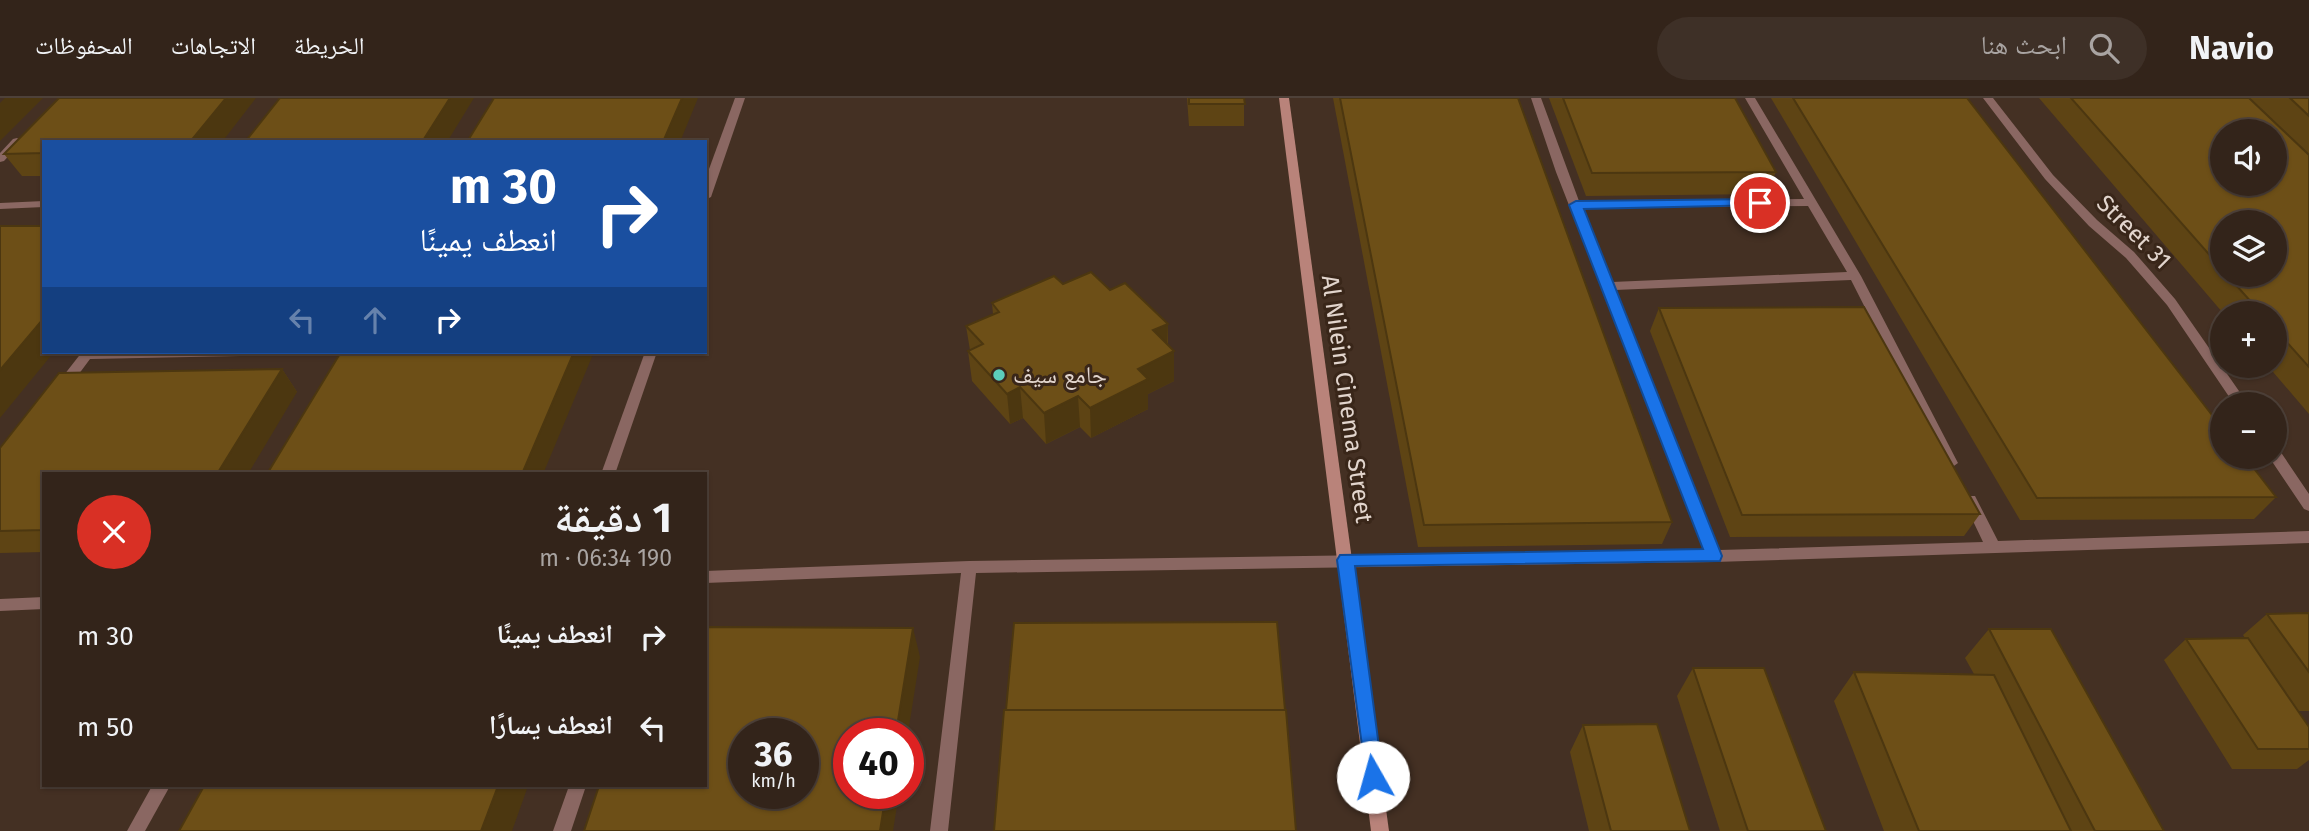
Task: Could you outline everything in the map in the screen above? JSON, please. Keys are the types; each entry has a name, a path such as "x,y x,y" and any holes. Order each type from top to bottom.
{"street":[{"path":"707,191 740,98"},
{"name":"Al Nilein Cinema Street","path":"1284,98 1380,831"},
{"path":"1536,98 1714,556"},
{"path":"1749,98 1855,275 1994,548"},
{"name":"Street 31","path":"1988,98 2049,177 2093,223 2130,255 2171,302 2233,392"},
{"path":"0,159 26,133"},
{"path":"1576,205 1813,202"},
{"path":"0,206 42,204"},
{"path":"1607,285 1855,275"},
{"path":"55,396 87,354"},
{"path":"609,472 650,354"},
{"path":"2285,469 2309,505"},
{"path":"707,577 969,566 1714,556 2309,537"},
{"path":"939,831 969,566"},
{"path":"0,605 42,603"},
{"path":"136,831 160,787"},
{"path":"562,831 577,787"}],"building":[{"path":"59,98 226,98 192,140 42,140 42,153 4,154"},
{"path":"280,98 450,98 423,140 247,140"},
{"path":"494,98 682,98 664,140 468,140"},
{"path":"1189,98 1244,98 1245,104 1189,104"},
{"path":"1340,98 1518,98 1672,522 1424,525"},
{"path":"1563,98 1735,98 1776,172 1592,173"},
{"path":"1793,98 1967,98 2210,412 2210,469 2254,469 2276,497 2037,498"},
{"path":"2071,98 2249,98 2271,119 2210,119 2210,196 2287,196 2287,134 2309,155 2309,367 2287,342 2287,301 2250,301 2238,287 2287,287 2287,210 2210,210 2210,255"},
{"path":"2290,98 2309,98 2309,116"},
{"path":"0,226 42,226 42,320 0,370"},
{"path":"1091,272 1110,290 1125,283 1168,324 1153,330 1174,351 1138,369 1148,379 1090,408 1078,396 1044,413 1020,387 1007,394 968,351 983,344 966,326 999,312 992,303 1054,276 1063,284"},
{"path":"1864,307 1980,514 1742,515 1659,308"},
{"path":"340,354 573,354 523,472 268,472"},
{"path":"282,369 218,472 42,472 42,530 0,531 0,448 59,373"},
{"path":"2309,613 2309,672 2267,614"},
{"path":"1277,622 1285,710 1006,710 1014,623"},
{"path":"707,627 913,628 898,718 833,718 833,809 883,809 880,831 584,831 599,787 707,787"},
{"path":"1989,629 2051,629 2164,831 2095,831"},
{"path":"2248,638 2309,727 2309,749 2258,749 2186,639"},
{"path":"1693,668 1764,668 1826,831 1748,831"},
{"path":"1854,672 1994,675 2071,831 1919,831"},
{"path":"1004,710 1286,710 1296,831 994,831"},
{"path":"1657,724 1690,831 1611,831 1583,725"},
{"path":"203,787 498,787 481,831 179,831"}],"place":[{"name":"جامع سيف","path":"999,375"}],"route":[{"path":"1373,777 1346,560 1714,556 1576,205 1760,203"}]}
